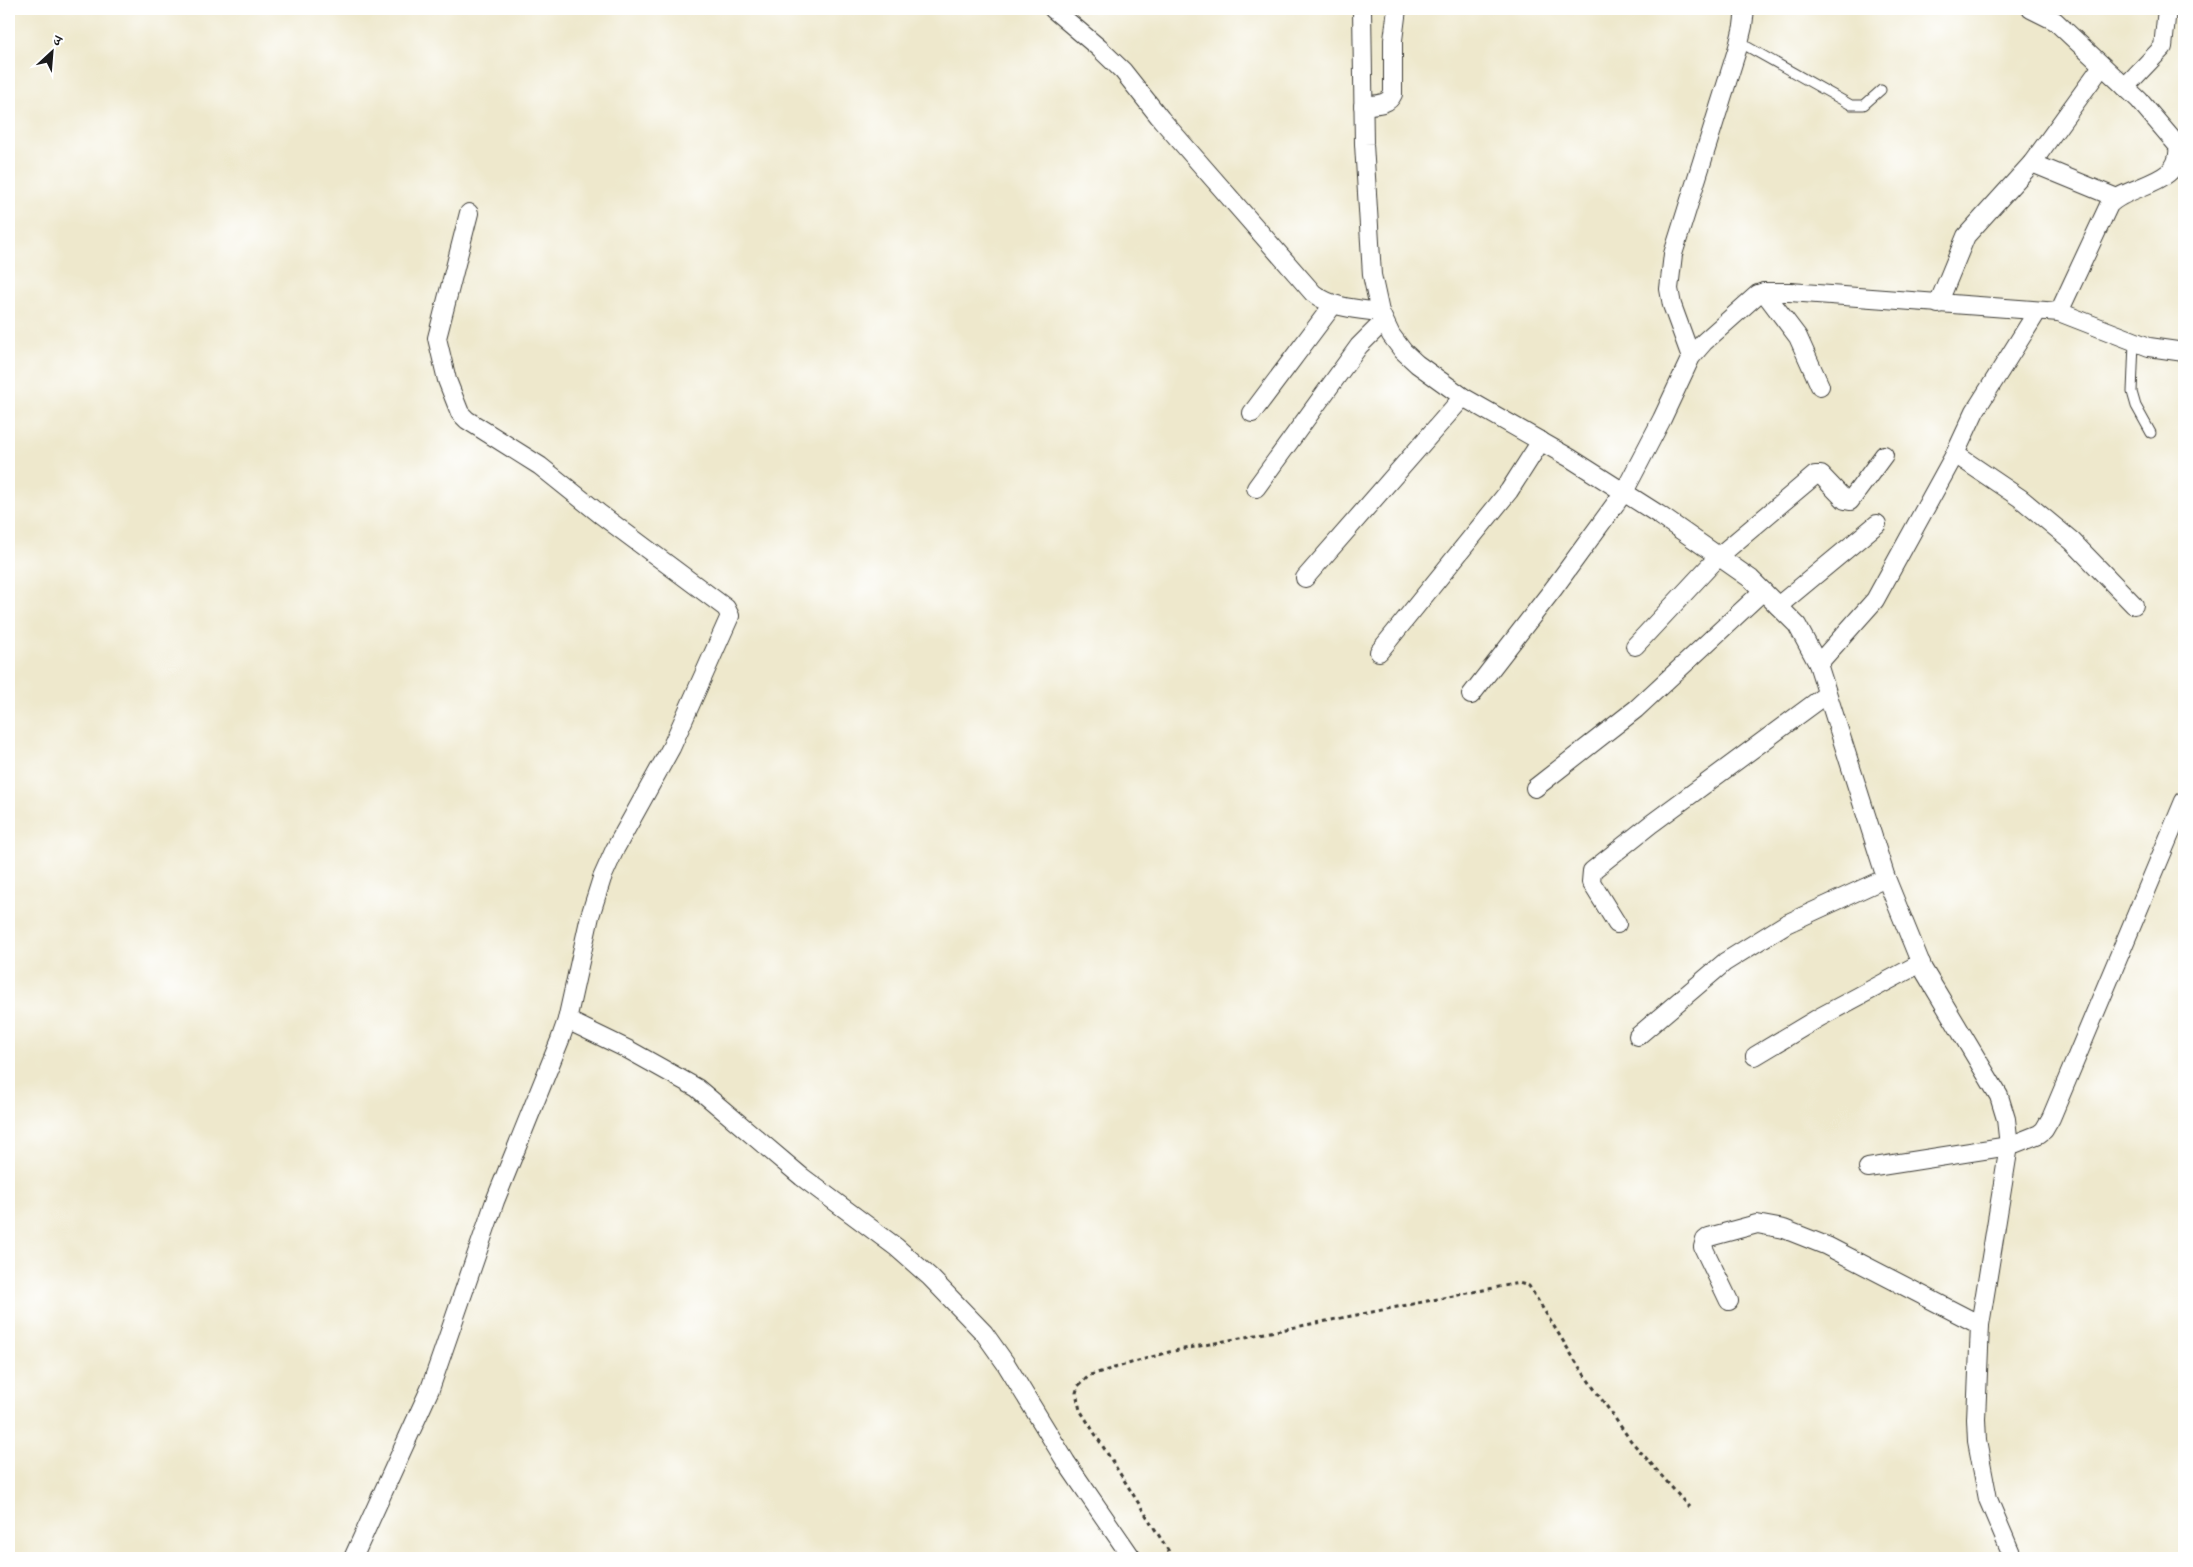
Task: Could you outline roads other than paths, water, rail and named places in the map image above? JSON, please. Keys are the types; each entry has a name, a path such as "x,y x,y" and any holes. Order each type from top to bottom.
{"street":[{"path":"1052,9 1099,48 1123,72 1161,119 1302,281 1321,299 1333,305 1382,317"},
{"path":"1362,9 1364,144 1372,275 1382,317 1391,335 1403,351 1417,364 1463,397 1624,492 1751,579 1797,625 1818,664 1886,878 1921,963 1999,1096 2006,1118 2009,1146 1980,1325 1976,1419 1977,1441 1988,1499 2013,1558"},
{"path":"1363,106 1385,103 1391,100 1393,94 1393,40 1397,9"},
{"path":"1691,357 1672,305 1669,289 1673,254 1739,42 1745,9"},
{"path":"2031,9 2055,21 2124,87 2178,146 2181,159 2156,182 2117,198 2109,205 2059,312"},
{"path":"2124,87 2163,46 2167,9"},
{"path":"1938,304 1959,248 1966,236 2032,163 2102,66"},
{"path":"2032,163 2117,198"},
{"path":"353,1558 430,1389 495,1201 566,1020 583,943 602,878 680,731 730,620 730,613 726,608 600,514 540,466 467,420 460,413 447,380 437,338 469,213"},
{"path":"1764,292 1798,337 1820,386"},
{"path":"1471,695 1554,588 1624,492 1662,419 1691,357 1704,342 1752,298 1764,292 2059,312 2149,347 2184,352"},
{"path":"1252,414 1333,305"},
{"path":"1818,664 1875,600 1955,454 1975,412 2037,312"},
{"path":"1256,488 1382,317"},
{"path":"1305,578 1463,397"},
{"path":"1378,652 1509,491 1540,441"},
{"path":"1955,454 2020,498 2057,529 2134,605"},
{"path":"1634,646 1719,556 1816,474 1821,475 1845,500 1850,501 1884,455"},
{"path":"1778,606 1877,524"},
{"path":"1535,788 1636,709 1764,591"},
{"path":"1617,924 1591,882 1592,871 1651,824 1827,694"},
{"path":"1868,1168 2009,1146 2039,1134 2048,1124 2184,801"},
{"path":"1638,1036 1725,962 1786,924 1886,878"},
{"path":"1756,1056 1820,1017 1921,963"},
{"path":"566,1020 629,1050 697,1088 802,1177 896,1247 930,1277 984,1333 1006,1364 1066,1462 1132,1558"},
{"path":"1730,1301 1704,1244 1709,1237 1757,1224 1768,1225 1827,1246 1980,1325"}],"lane":[{"path":"1739,42 1851,105 1864,105 1881,90"},
{"path":"2134,342 2132,392 2136,406 2150,433"}]}
